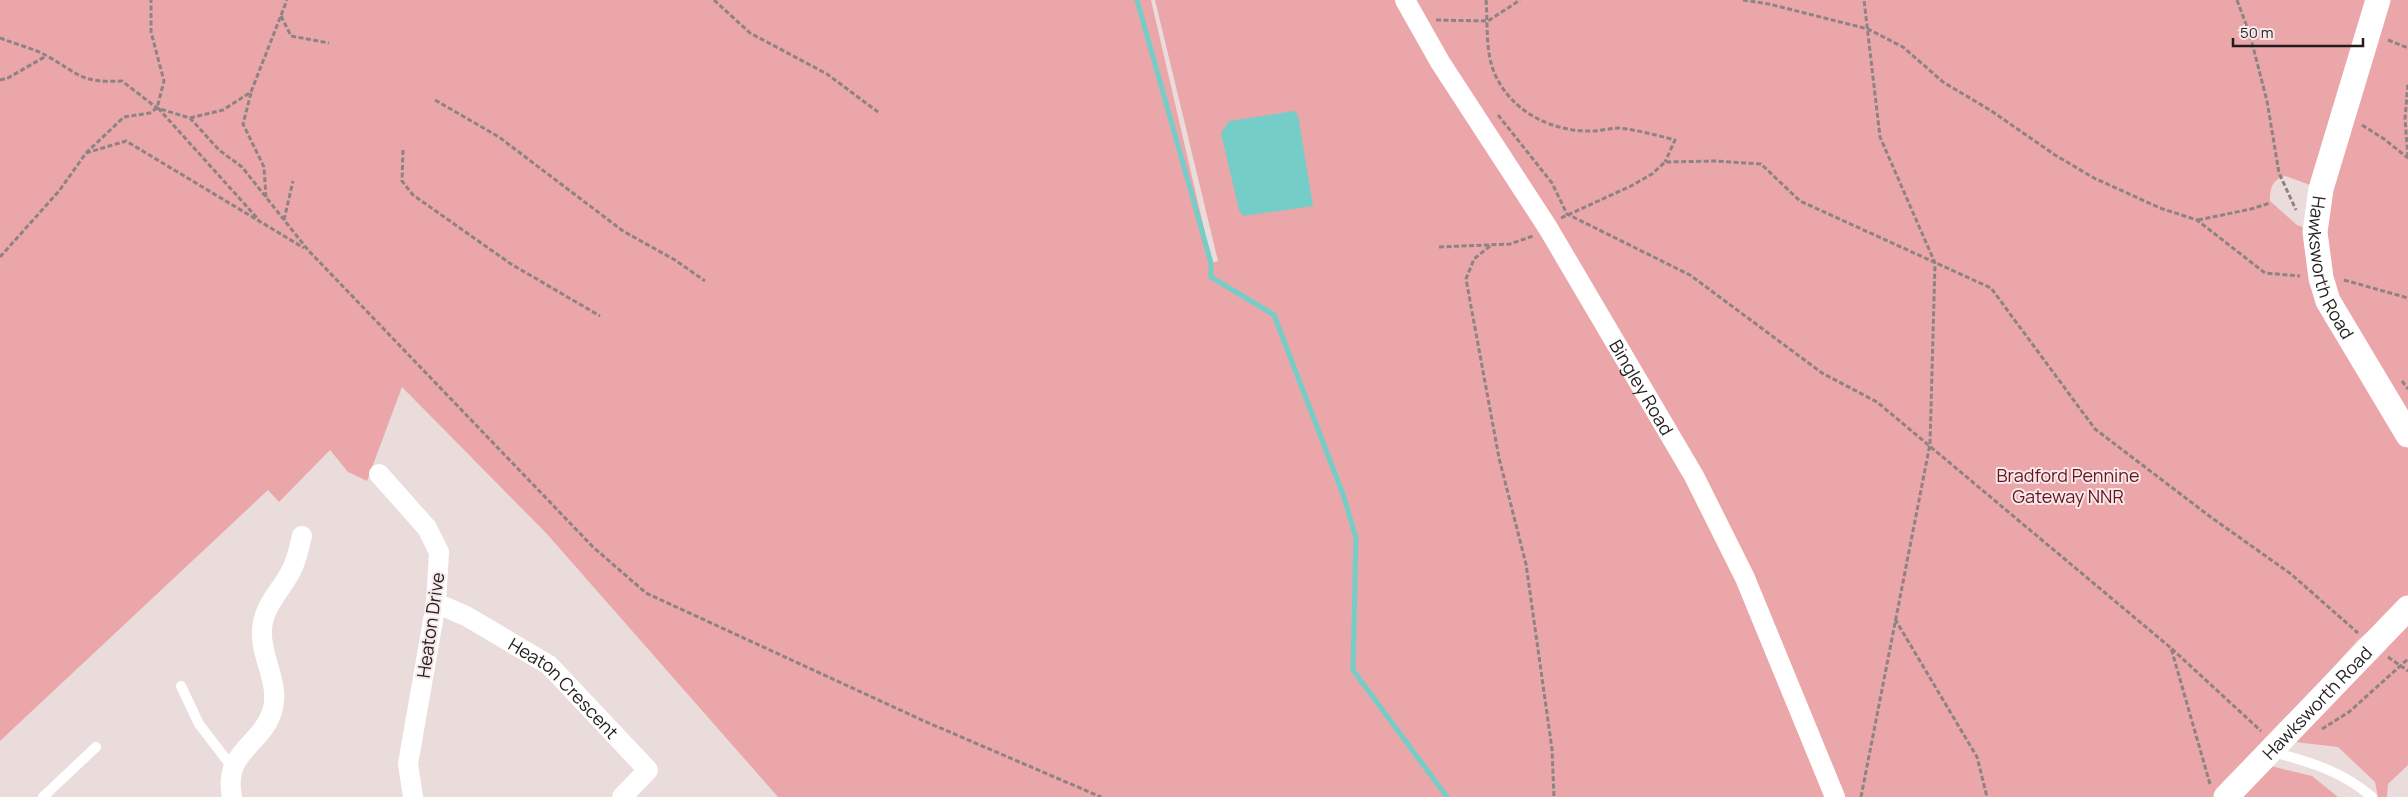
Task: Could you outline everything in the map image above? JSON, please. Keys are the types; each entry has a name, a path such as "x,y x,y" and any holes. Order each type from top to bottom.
{"street":[{"name":"Bingley Road","path":"1405,0 1440,62 1548,228 1672,437 1724,531 1746,578 1835,797"},
{"name":"Hawksworth Road","path":"2378,0 2321,189 2315,232 2321,278 2328,301 2408,435"},
{"name":"Heaton Drive","path":"378,474 427,528 439,552 436,603 408,764 409,783 413,797"},
{"path":"231,781 244,749 267,722 272,712 274,688 261,631 264,618 275,595 292,569 302,536"},
{"name":"Heaton Crescent","path":"436,603 466,616 549,665 648,770 622,797"},
{"name":"Hawksworth Road","path":"2218,792 2272,748 2408,608"}],"lane":[{"path":"181,686 199,724 231,781"},
{"path":"43,797 96,747"},
{"path":"2272,748 2323,766 2359,786 2372,797"}],"path":[{"path":"0,258 59,192 86,153 124,116 150,113 157,108 164,81 150,32 151,0"},
{"path":"266,198 264,167 242,124 251,92 287,0"},
{"path":"714,0 750,33 828,74 878,112"},
{"path":"1439,247 1491,245 1527,239 1548,228 1567,214 1631,186 1652,174 1665,162 1675,140 1617,128 1592,131 1561,129 1527,113 1512,99 1493,71 1489,52 1486,0"},
{"path":"1436,28 1430,20 1488,21 1520,0"},
{"path":"1742,0 1769,4 1868,29 1903,47 1943,82 1990,110 2055,156 2126,194 2197,220 2266,273 2336,278 2408,298"},
{"path":"1862,797 1930,444 1935,263 1880,137 1864,0"},
{"path":"2237,0 2250,35 2267,101 2279,174 2300,218"},
{"path":"280,16 291,36 329,42"},
{"path":"0,38 46,56 77,77 99,82 122,81 157,108 262,223"},
{"path":"0,80 8,78 46,56"},
{"path":"2408,83 2405,119 2408,158"},
{"path":"157,108 190,118 223,110 251,92"},
{"path":"435,100 499,137 623,231 676,260 705,281"},
{"path":"1495,111 1552,183 1567,214 1690,275 1822,373 1877,402 1930,444 2171,648 2272,748"},
{"path":"2345,113 2384,138 2408,158"},
{"path":"190,118 219,150 242,166 308,250 593,547 646,593 924,721 1101,797"},
{"path":"86,153 126,141 308,250"},
{"path":"403,150 402,181 414,195 511,264 600,316"},
{"path":"1665,162 1716,161 1761,164 1800,201 1991,288 2095,429 2212,518 2291,574 2371,644"},
{"path":"284,221 293,180"},
{"path":"2197,220 2251,209 2270,203"},
{"path":"1491,245 1474,259 1469,267 1466,279 1499,458 1526,564 1552,749 1554,797"},
{"path":"2396,374 2408,389"},
{"path":"1895,619 1977,757 1987,797"},
{"path":"2171,648 2218,792"},
{"path":"2320,730 2349,712 2408,659"}],"green space":[{"name":"Bradford Pennine Gateway NNR","path":"0,0 1151,0 1212,263 1218,261 1155,0 2408,0 2408,597 2358,640 2216,797 778,797 547,534 402,387 367,481 348,472 330,450 279,502 268,490 0,741","holes":["2285,176 2321,189 2315,232 2297,225 2270,201 2273,185 2277,180"]},
{"path":"2408,620 2408,765 2388,784 2387,797 2378,797 2375,782 2338,747 2295,742"},
{"path":"2267,765 2312,776 2338,797 2236,797"}],"water":[{"path":"1294,111 1298,115 1313,206 1243,216 1239,210 1221,133 1229,121"}],"waterway":[{"path":"1137,0 1211,263 1211,277 1274,315 1344,497 1356,538 1353,670 1447,797"}]}
